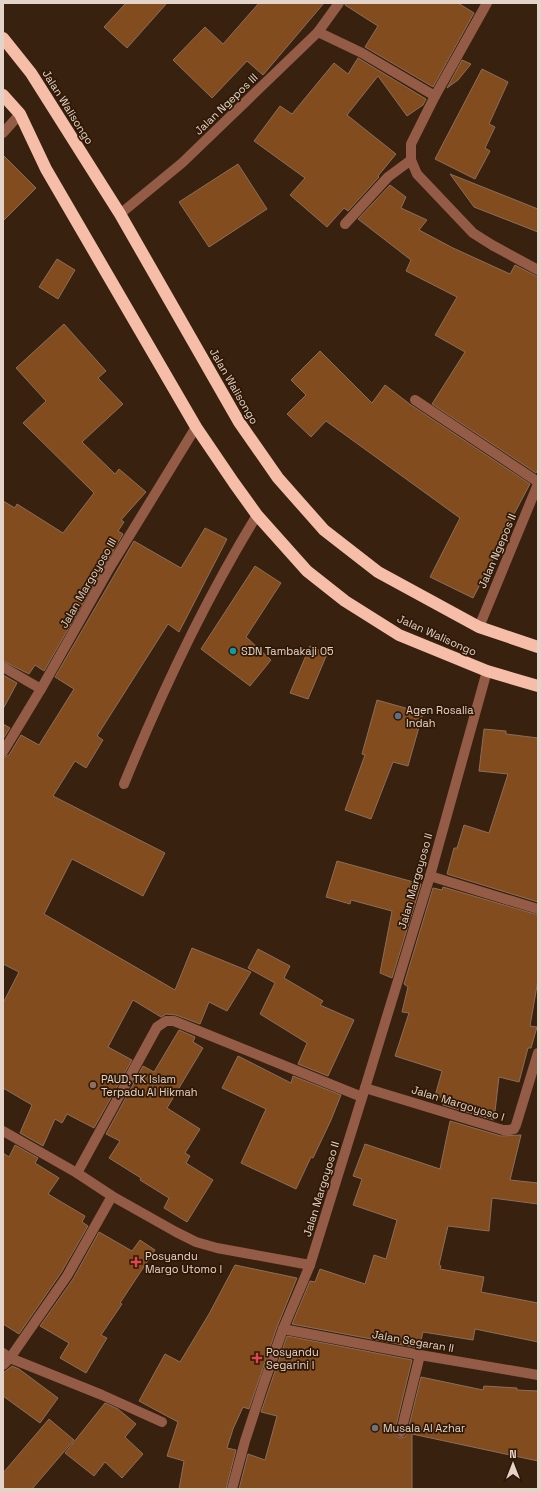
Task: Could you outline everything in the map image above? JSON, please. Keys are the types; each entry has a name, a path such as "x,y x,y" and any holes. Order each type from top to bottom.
{"highway":[{"name":"Jalan Walisongo","path":"3,38 31,73 120,214 239,422 278,478 324,530 378,572 479,627 538,647"},
{"name":"Jalan Walisongo","path":"3,95 20,114 46,169 196,427 257,514 307,571 345,601 399,635 487,671 538,686"}],"street":[{"name":"Jalan Ngepos III","path":"120,214 182,163 318,32 339,3"},
{"path":"488,3 435,96 411,144 411,160 417,174 473,233 538,270"},
{"path":"318,32 362,53 435,96"},
{"path":"3,133 20,114"},
{"path":"345,224 388,177 411,160"},
{"path":"415,400 538,483"},
{"name":"Jalan Margoyoso III","path":"3,752 41,689 109,569 196,427"},
{"name":"Jalan Ngepos II","path":"479,627 538,483"},
{"path":"124,784 149,724 205,606 257,514"},
{"path":"3,667 41,689"},
{"name":"Jalan Margoyoso II","path":"310,1265 430,876 487,671"},
{"path":"430,876 538,909"},
{"path":"77,1173 157,1027 166,1021 174,1021 364,1092"},
{"name":"Jalan Margoyoso I","path":"364,1092 503,1130 510,1130 514,1129 516,1125 538,1053"},
{"path":"3,1131 77,1173 112,1196 196,1242 218,1248 310,1265 283,1329 265,1380 232,1489"},
{"path":"112,1196 67,1276 5,1359 102,1395 162,1422"},
{"name":"Jalan Segaran II","path":"283,1329 420,1356 538,1375"},
{"path":"401,1432 420,1356"}],"building":[{"path":"126,3 167,3 127,48 104,27"},
{"path":"259,3 324,3 263,75 247,61 212,98 173,60 205,27 223,44"},
{"path":"345,3 458,3 474,13 433,87 365,47 378,26 345,5"},
{"path":"358,58 426,99 423,105 407,116 378,76 347,115 396,154 378,176 379,177 348,211 344,208 327,227 290,195 305,178 254,141 280,106 292,114 334,63 348,74"},
{"path":"462,60 471,64 458,80 447,88"},
{"path":"482,69 508,82 489,124 495,127 485,148 490,151 475,179 435,159"},
{"path":"3,155 36,188 3,221"},
{"path":"238,164 267,209 209,247 179,202"},
{"path":"450,174 538,209 538,232 474,207"},
{"path":"390,185 406,197 401,208 427,220 419,230 453,248 510,274 515,265 538,277 538,469 536,473 432,404 465,352 435,335 457,297 406,271 411,260 358,219"},
{"path":"57,259 75,270 58,299 39,287"},
{"path":"64,324 106,371 98,378 123,404 82,442 115,474 119,469 146,492 121,520 124,522 118,531 123,534 44,671 35,665 29,674 3,661 3,501 15,508 17,504 63,533 94,493 23,423 46,401 16,368"},
{"path":"320,351 372,403 385,385 411,405 530,484 506,529 508,530 473,598 430,577 460,518 326,421 311,437 287,414 306,395 291,380"},
{"path":"205,528 227,539 179,632 168,624 97,736 103,740 86,768 75,761 53,796 165,853 143,896 72,859 44,914 175,990 192,948 251,972 227,1011 209,1002 200,1024 176,1015 166,1014 161,1017 133,1000 108,1047 132,1060 94,1128 67,1114 62,1123 55,1119 43,1146 20,1133 32,1105 3,1088 3,1003 19,972 3,964 3,758 9,755 21,735 39,745 74,689 55,677 134,541 181,568"},
{"path":"255,566 281,583 246,637 271,660 250,686 201,649"},
{"path":"310,646 327,654 308,699 290,693"},
{"path":"3,675 17,683 3,709"},
{"path":"377,700 423,713 408,766 393,762 371,819 345,810 365,755 362,754"},
{"path":"3,724 10,728 3,739"},
{"path":"484,729 506,731 506,734 538,738 538,902 447,874 454,848 457,848 464,825 489,833 508,774 479,771"},
{"path":"337,861 421,884 392,978 380,973 392,911 351,900 350,904 326,897"},
{"path":"443,887 538,915 538,980 530,1026 537,1027 531,1048 528,1048 519,1082 499,1077 494,1120 443,1105 445,1098 435,1096 442,1071 395,1056 409,1013 402,1012 408,987 404,984 433,888 442,890"},
{"path":"258,949 290,966 284,978 323,1001 320,1005 354,1020 328,1076 298,1064 307,1043 260,1014 275,983 248,968"},
{"path":"179,1030 195,1037 193,1042 203,1048 167,1108 200,1129 185,1153 190,1156 186,1163 213,1180 187,1222 164,1208 169,1198 109,1158 120,1141 106,1134 143,1066 154,1072"},
{"path":"238,1056 291,1083 293,1076 341,1095 313,1158 311,1157 296,1189 241,1163 266,1109 222,1088"},
{"path":"450,1121 501,1136 521,1135 510,1180 538,1183 538,1204 492,1198 489,1231 448,1226 439,1265 441,1266 440,1269 484,1277 481,1292 538,1303 538,1342 475,1329 473,1340 423,1332 419,1348 292,1324 310,1281 315,1282 320,1269 365,1284 374,1255 386,1259 397,1220 353,1205 362,1179 353,1176 365,1144 440,1169"},
{"path":"15,1145 38,1158 35,1163 59,1178 48,1194 85,1216 82,1222 88,1226 61,1273 19,1334 3,1324 3,1153 9,1157"},
{"path":"99,1232 132,1251 140,1240 155,1250 101,1335 107,1338 86,1373 60,1358 69,1343 40,1326 73,1279"},
{"path":"235,1265 297,1278 277,1327 249,1409 243,1407 233,1429 227,1448 236,1450 226,1489 179,1489 184,1461 167,1456 178,1422 139,1401 165,1354 180,1362 209,1314"},
{"path":"287,1336 412,1360 395,1430 396,1436 400,1438 405,1437 407,1434 421,1377 483,1390 484,1386 538,1391 538,1461 412,1434 412,1489 239,1489 248,1454 265,1460 277,1416 261,1412"},
{"path":"12,1366 19,1369 58,1398 40,1423 3,1396 3,1373"},
{"path":"105,1403 118,1409 136,1424 125,1437 143,1454 122,1478 105,1462 94,1476 65,1453"},
{"path":"49,1419 74,1440 32,1489 3,1489 3,1473"}],"place":[{"name":"SDN Tambakaji 05","path":"233,651"},
{"name":"Agen Rosalia Indah","path":"398,716"},
{"name":"PAUD, TK Islam Terpadu Al Hikmah","path":"93,1085"},
{"name":"Posyandu Margo Utomo I","path":"136,1262"},
{"name":"Posyandu Segarini I","path":"257,1358"},
{"name":"Musala Al Azhar","path":"375,1428"}]}
